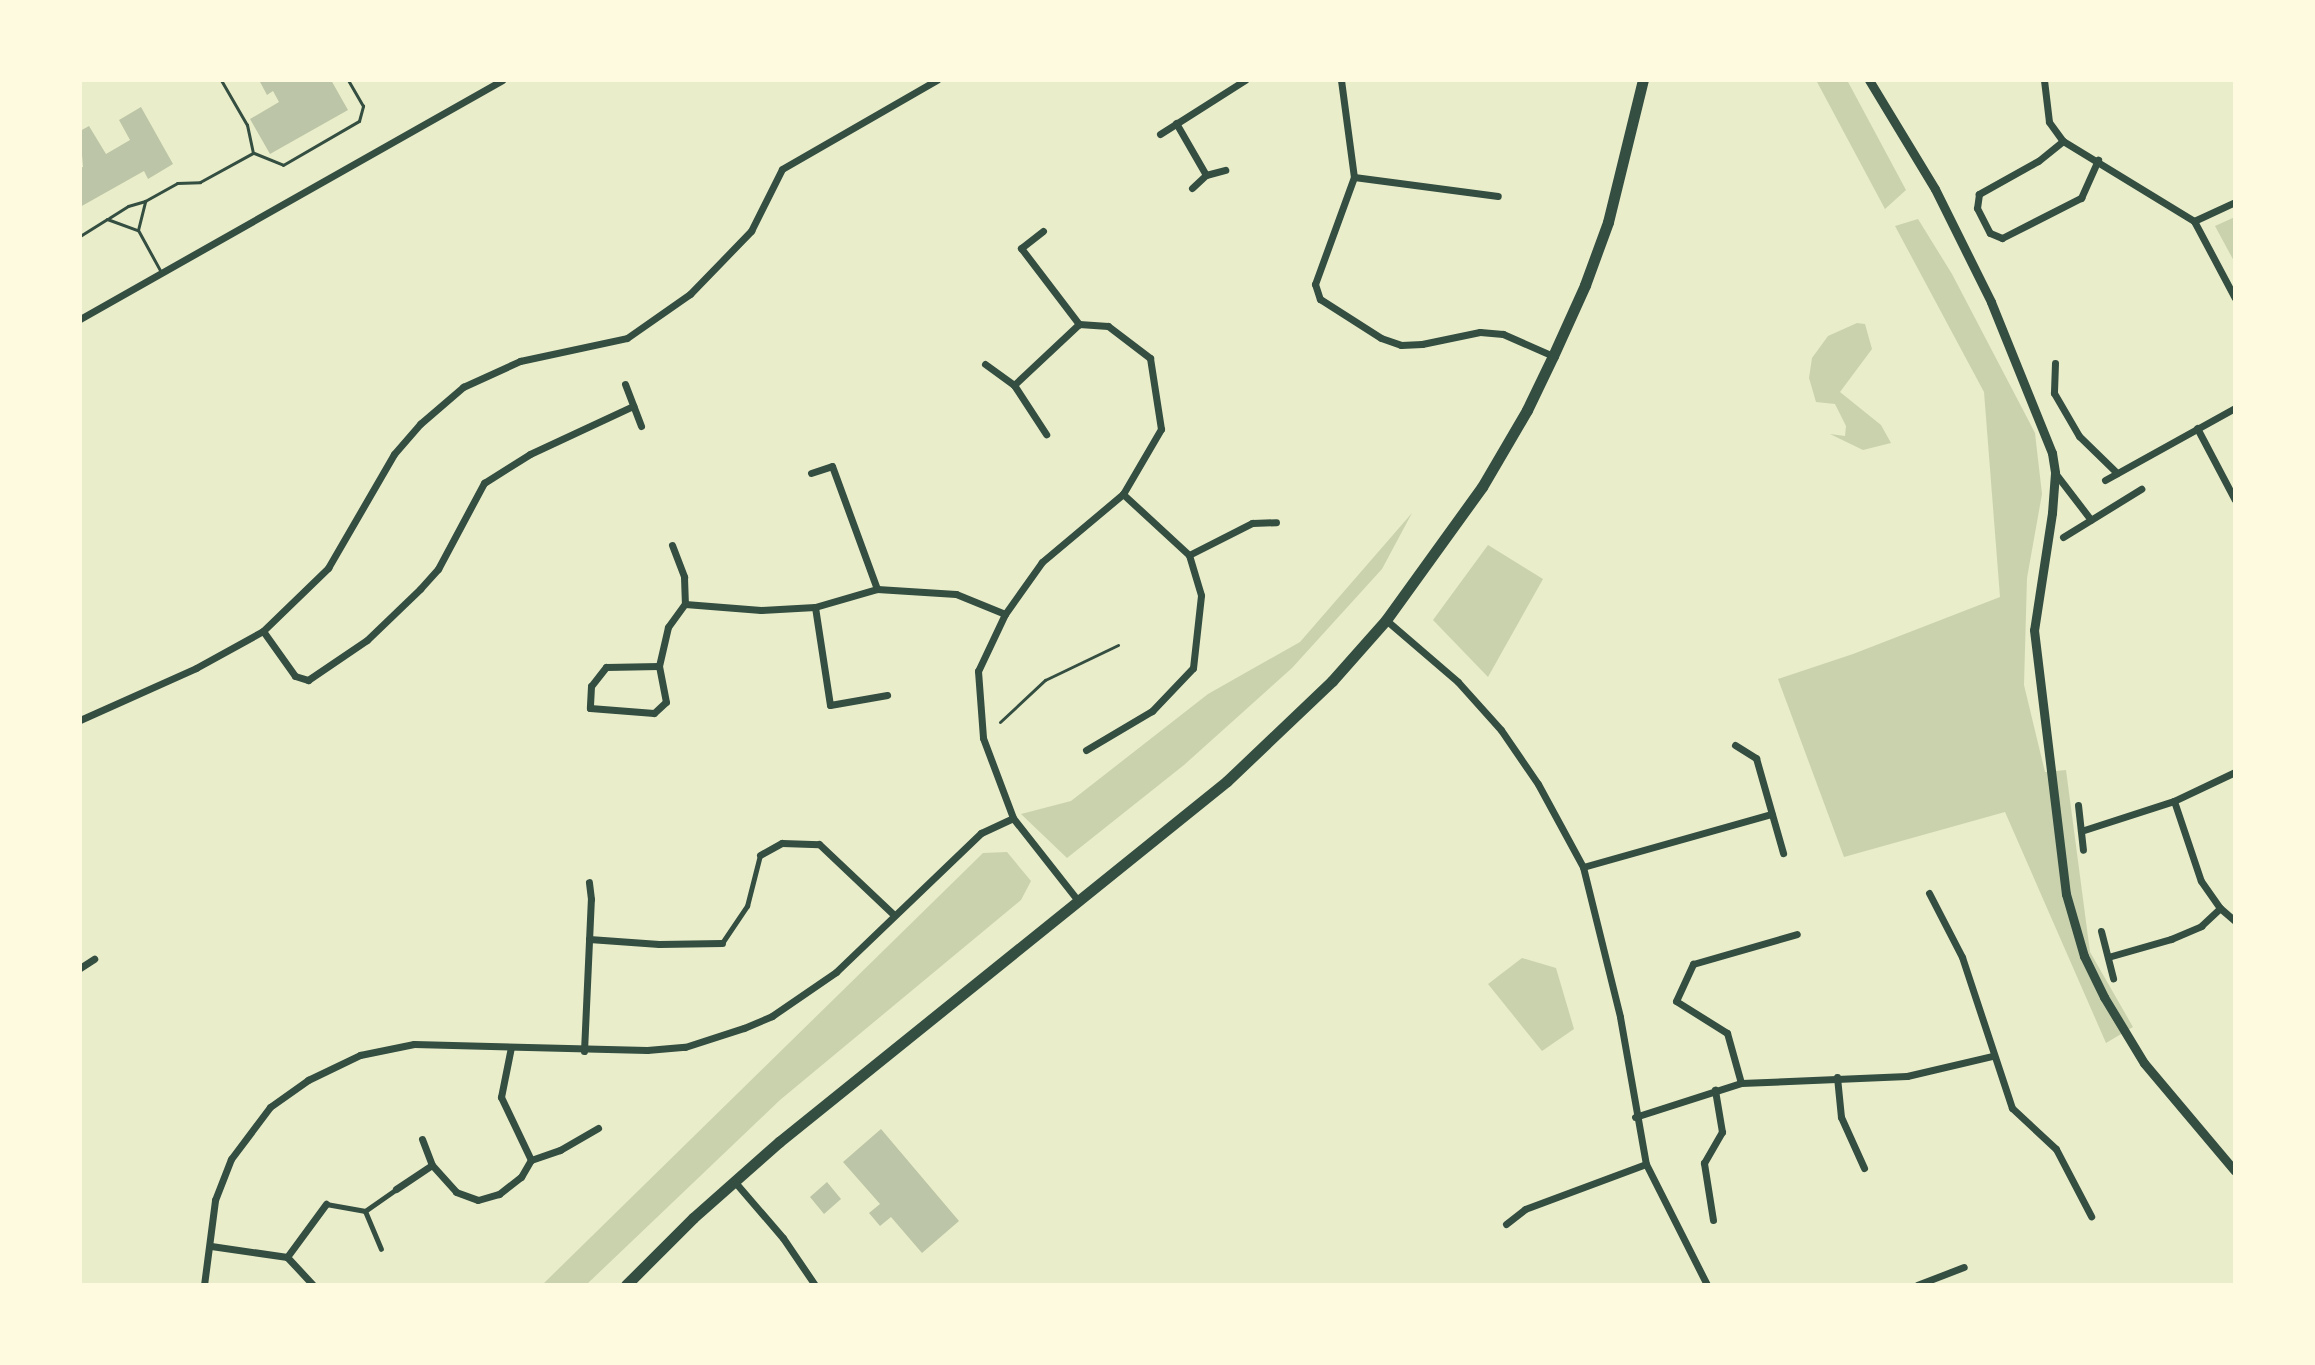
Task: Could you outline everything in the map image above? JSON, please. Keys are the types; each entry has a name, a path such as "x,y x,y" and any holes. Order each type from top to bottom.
{"main road":[{"path":"626,1285 734,1181 902,1041 1079,902 1238,771 1332,681 1386,620 1482,487 1527,410 1553,356 1608,222 1643,80"}],"street":[{"path":"80,319 502,80"},
{"path":"80,720 196,668 263,631 328,568 394,454 420,424 463,387 520,361 627,338 690,294 751,231 782,169 937,80"},
{"path":"1160,134 1245,80"},
{"path":"1341,80 1354,177 1315,284 1320,299 1381,338 1401,345 1422,344 1480,332 1503,334 1553,356"},
{"path":"1869,80 1935,189 1991,302 2052,453 2055,473 2034,630 2066,894 2084,956 2104,997 2144,1063 2235,1171"},
{"path":"2044,80 2049,122 2063,141 2194,221 2235,298"},
{"path":"1176,123 1206,175"},
{"path":"2063,141 2038,161 1979,194 1977,208 1990,233 2002,238 2081,198 2098,160"},
{"path":"1192,188 1206,175 1225,170"},
{"path":"1354,177 1498,196"},
{"path":"2194,221 2235,202"},
{"path":"1043,231 1021,248 1079,324"},
{"path":"1014,385 1079,324 1108,326 1150,358 1161,429 1123,494 1042,562 1005,614 978,671 983,738 1013,818 1079,902"},
{"path":"2055,363 2054,393 2079,436 2117,473"},
{"path":"985,364 1014,385 1046,434"},
{"path":"625,384 641,426"},
{"path":"263,631 295,676 308,680 367,640 429,579 484,483 530,454 633,406"},
{"path":"2105,480 2235,408"},
{"path":"2197,428 2235,500"},
{"path":"811,473 832,466 877,589"},
{"path":"2055,473 2091,520"},
{"path":"2063,537 2141,489"},
{"path":"1086,750 1152,711 1193,668 1201,595 1189,555 1123,494"},
{"path":"1189,555 1252,523 1276,522"},
{"path":"659,666 606,667 591,686 590,708 654,713 666,702 659,666 668,627 685,604 684,577 672,545"},
{"path":"685,604 761,610 815,607 877,589 956,594 1005,614"},
{"path":"815,607 830,705 887,695"},
{"path":"1386,620 1458,682 1501,730 1538,784 1583,867 1620,1017 1635,1117 1646,1164 1705,1284"},
{"path":"1735,745 1756,758 1783,853"},
{"path":"2081,831 2174,801 2235,772"},
{"path":"2174,801 2201,881 2220,908 2235,921"},
{"path":"2078,805 2083,850"},
{"path":"1583,867 1772,814"},
{"path":"204,1285 215,1200 231,1159 270,1107 308,1080 360,1055 414,1044 584,1051 685,1047 757,1023 836,972 893,914 981,833 1013,818"},
{"path":"589,939 659,944 722,943 747,906 760,855 782,843 819,844 893,914"},
{"path":"584,1051 589,882"},
{"path":"1929,893 1962,957 1992,1056 2012,1108 2056,1149 2091,1216"},
{"path":"2108,957 2171,939 2201,926 2220,908"},
{"path":"2101,931 2113,978"},
{"path":"1741,1083 1727,1033 1676,1001 1693,964 1797,934"},
{"path":"80,968 94,959"},
{"path":"511,1047 501,1097 531,1160"},
{"path":"1635,1117 1741,1083 1907,1076 1992,1056"},
{"path":"1837,1077 1841,1117 1864,1168"},
{"path":"1713,1220 1704,1163 1722,1132 1715,1090"},
{"path":"422,1139 432,1165 456,1192 478,1200 499,1194 521,1177 531,1160 560,1150 598,1128"},
{"path":"1506,1224 1525,1209 1646,1164"},
{"path":"287,1257 326,1204 365,1211 432,1165"},
{"path":"734,1181 783,1238 815,1285"},
{"path":"365,1211 381,1249"},
{"path":"211,1246 287,1257 313,1285"},
{"path":"1917,1285 1964,1267"}],"lane":[{"path":"221,80 247,125 253,153"},
{"path":"253,153 283,165 359,121 363,106 348,80"},
{"path":"80,236 128,206 145,201 177,183 200,182 253,153"},
{"path":"138,230 145,201"},
{"path":"107,219 138,230 162,272"}],"path":[{"path":"1000,722 1045,680 1118,645"}],"green space":[{"path":"1816,80 1847,80 1906,190 1885,209"},
{"path":"2235,217 2235,263 2215,226"},
{"path":"1918,219 1952,274 2035,433 2042,494 2027,578 2024,685 2045,772 2066,770 2090,952 2133,1027 2106,1043 2005,812 1844,857 1778,679 1853,654 2000,597 1984,392 1895,226"},
{"path":"1857,323 1865,324 1872,349 1840,392 1881,425 1891,443 1863,450 1830,434 1845,436 1846,426 1835,404 1816,402 1809,378 1812,358 1828,336"},
{"path":"1412,513 1382,569 1292,668 1184,765 1067,858 1021,814 1071,801 1208,694 1300,642"},
{"path":"1488,545 1543,579 1488,677 1433,620"},
{"path":"1007,852 1031,881 1021,900 780,1100 586,1285 542,1285 983,853"},
{"path":"1522,958 1556,968 1574,1029 1542,1051 1488,984"}],"building":[{"path":"259,80 331,80 348,110 270,154 250,119 279,102 273,91 267,95"},
{"path":"141,107 173,164 148,179 144,171 80,207 80,168 83,167 80,131 89,126 106,154 130,140 119,120"},
{"path":"881,1129 959,1221 922,1253 891,1217 880,1226 869,1213 880,1204 843,1162"},
{"path":"827,1182 841,1199 824,1214 810,1197"}]}
